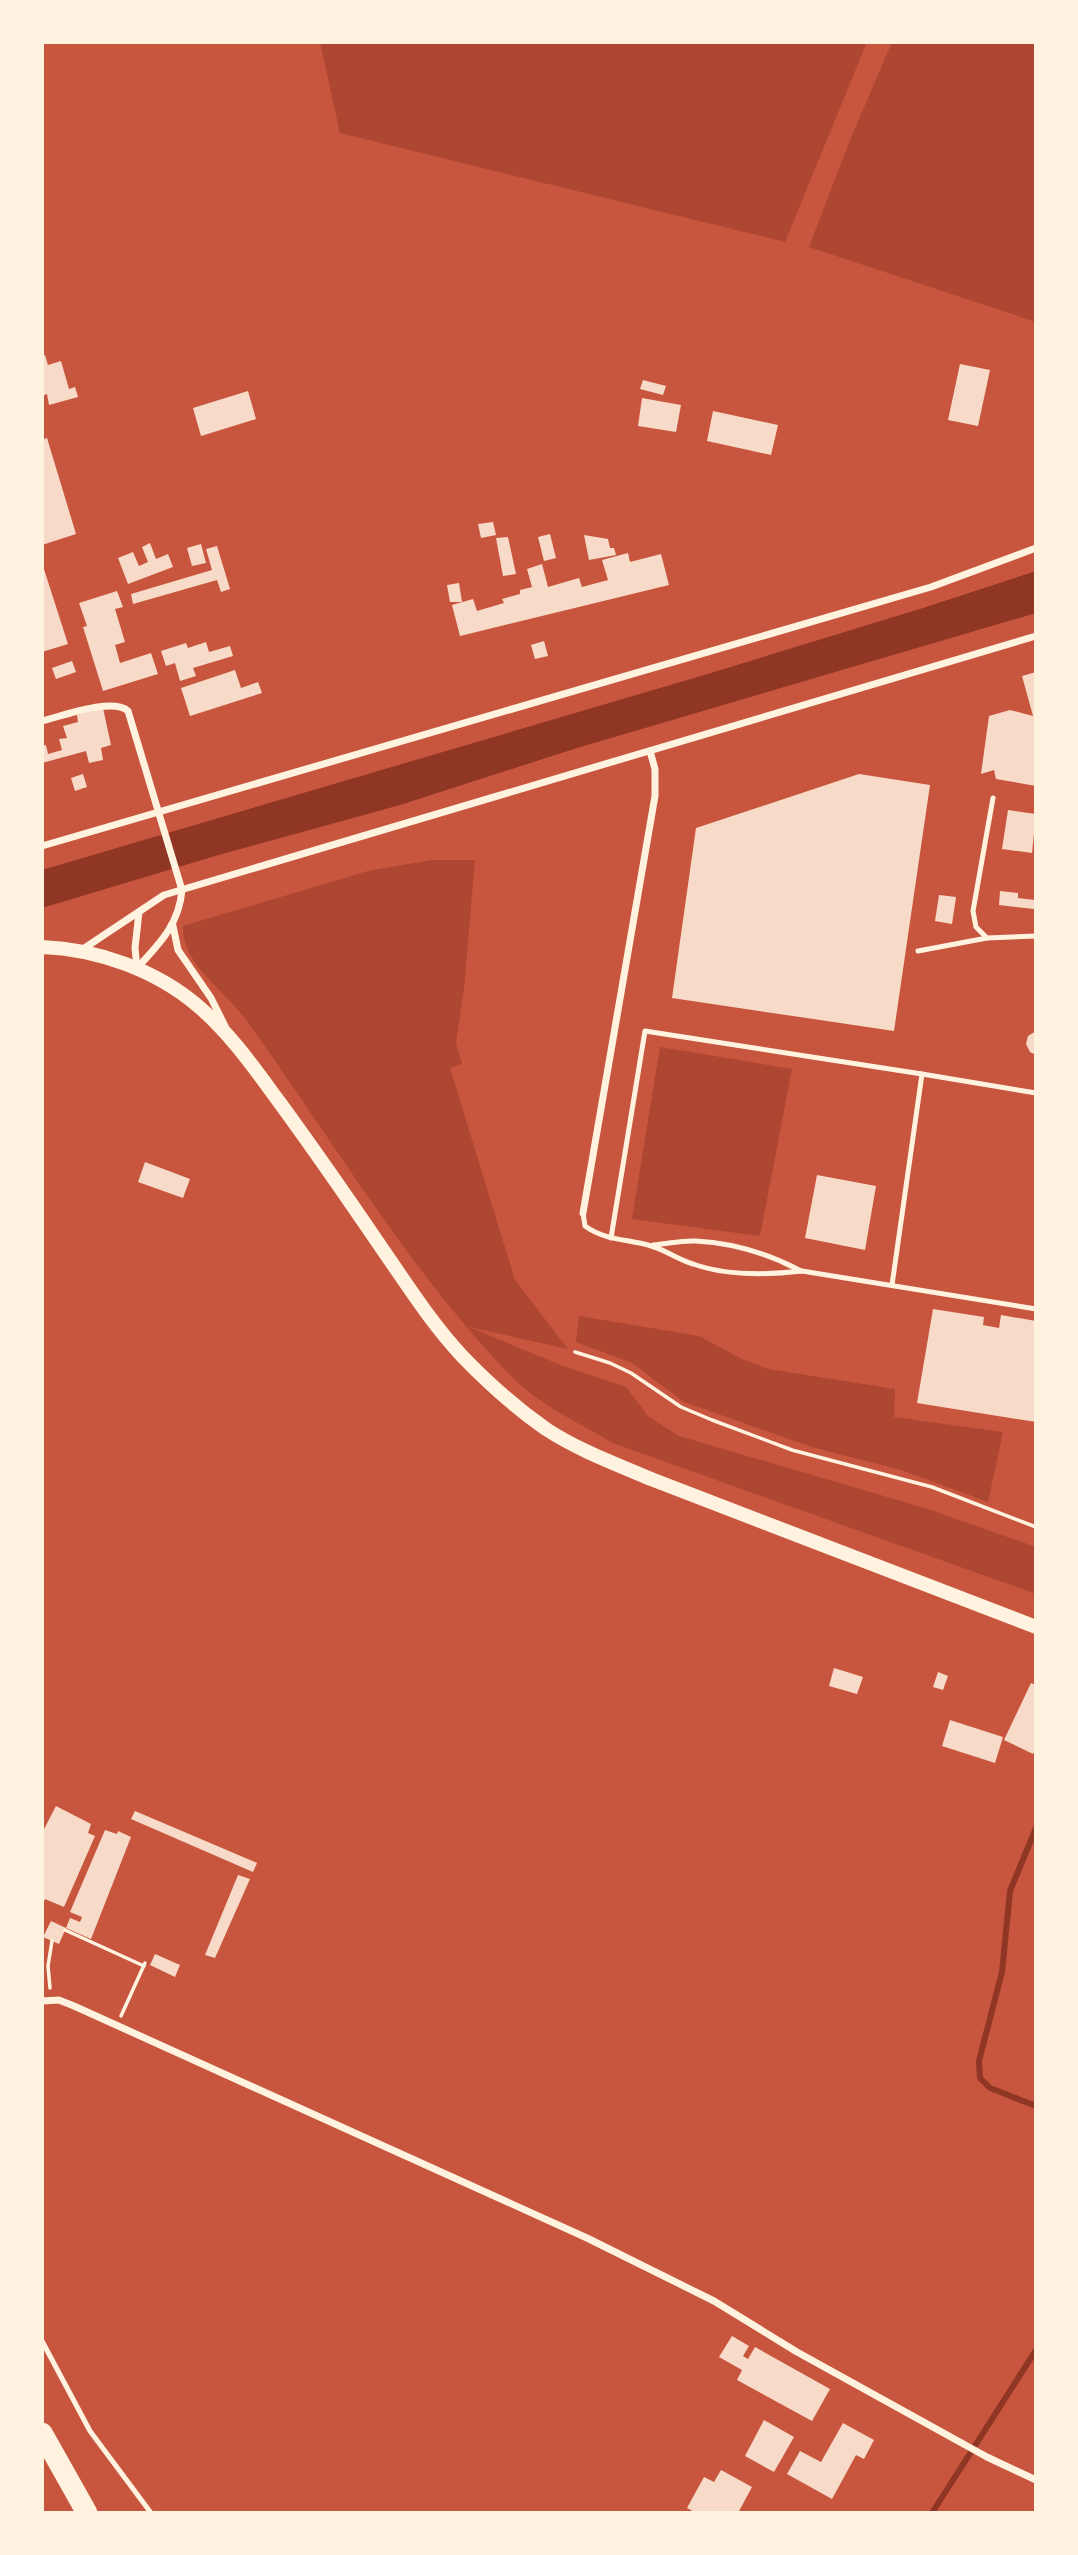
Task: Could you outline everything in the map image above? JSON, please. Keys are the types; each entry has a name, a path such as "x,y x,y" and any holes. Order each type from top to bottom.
{"highway":[{"path":"42,2433 87,2513"}],"main road":[{"path":"42,947 79,952 136,969 171,987 198,1006 234,1044 316,1152 432,1319 461,1355 498,1390 547,1429 594,1454 651,1479 1036,1627"}],"street":[{"path":"42,846 931,587 1036,548"},
{"path":"79,952 164,895 1036,636"},
{"path":"42,721 111,704 124,707 128,711 182,890 181,902 166,938 136,969"},
{"path":"583,1213 656,796 655,769 650,751"},
{"path":"136,969 135,948 139,912"},
{"path":"173,925 178,950 187,967 211,998 234,1044"},
{"path":"42,2001 59,2000 117,2025 587,2238 714,2301 797,2352 987,2457 1036,2480"}],"lane":[{"path":"988,938 976,927 973,911 993,799"},
{"path":"918,951 988,938 1036,936"},
{"path":"611,1238 645,1031 1036,1093"},
{"path":"892,1285 922,1074"},
{"path":"583,1213 585,1226 597,1235 649,1245 695,1265 747,1274 773,1275 802,1271 1036,1309"},
{"path":"649,1245 697,1241 753,1250 768,1254 802,1271"},
{"path":"42,2341 90,2431 150,2513"}],"path":[{"path":"575,1352 631,1373 681,1407 712,1420 792,1450 932,1487 1036,1527"},
{"path":"65,1930 144,1965 117,2025"},
{"path":"52,1941 48,1966 53,2000"}],"shaded area":[{"path":"320,42 867,42 785,242 340,133"},
{"path":"892,42 1036,42 1036,322 809,247 850,140"},
{"path":"1036,571 1036,613 577,748 400,805 222,854 42,908 42,870 711,673"},
{"path":"432,860 475,860 464,988 456,1043 462,1064 450,1068 515,1280 568,1349 469,1327 563,1366 626,1387 648,1416 679,1436 928,1509 1036,1547 1036,1594 613,1443 560,1413 522,1387 474,1336 405,1249 246,1020 197,965 184,940 183,926 368,871"},
{"path":"660,1047 792,1069 760,1236 632,1219"},
{"path":"579,1316 699,1336 742,1359 768,1369 895,1389 894,1417 1003,1432 988,1502 901,1470 812,1447 684,1402 632,1363 576,1342"}],"building":[{"path":"45,355 48,365 61,361 69,389 75,387 78,397 49,405 47,394 42,396 42,356"},
{"path":"960,364 990,370 978,426 948,420"},
{"path":"643,380 666,386 663,395 640,389"},
{"path":"248,391 256,419 201,436 193,408"},
{"path":"642,398 681,405 676,432 638,426"},
{"path":"713,411 778,425 771,455 707,441"},
{"path":"47,438 76,534 42,545 42,440"},
{"path":"493,522 496,535 481,538 478,524"},
{"path":"550,534 556,558 544,561 538,537"},
{"path":"584,535 608,539 610,548 614,548 616,555 589,560"},
{"path":"508,537 516,574 503,576 496,538"},
{"path":"150,543 156,559 168,554 173,567 128,584 118,558 133,552 139,566 148,562 142,547"},
{"path":"201,544 206,563 192,566 187,548"},
{"path":"217,546 230,589 221,592 217,580 133,604 131,594 212,570 206,549"},
{"path":"628,553 630,562 661,554 669,585 460,636 452,605 473,599 477,611 504,603 502,599 532,587 527,569 542,564 548,587 579,578 582,587 608,580 602,560"},
{"path":"42,563 68,644 42,652"},
{"path":"459,583 462,602 450,602 447,585"},
{"path":"117,591 123,607 115,609 125,642 115,645 120,663 151,653 158,674 103,691 83,627 87,626 79,603"},
{"path":"544,641 548,656 535,659 531,645"},
{"path":"206,642 209,652 230,646 233,656 193,668 196,676 180,681 175,663 166,666 161,651 186,643 188,648"},
{"path":"72,661 76,672 56,679 52,668"},
{"path":"235,670 241,688 258,682 262,693 190,716 181,688"},
{"path":"1036,672 1036,786 996,779 994,770 981,774 989,716 1010,710 1033,716 1022,676"},
{"path":"103,708 111,745 101,748 103,760 89,763 86,751 42,763 42,746 46,745 48,754 62,750 59,739 67,738 63,726 78,722 77,715"},
{"path":"83,774 87,787 75,791 71,778"},
{"path":"859,774 930,785 894,1031 672,998 696,828"},
{"path":"1008,810 1036,814 1032,853 1002,849"},
{"path":"1000,891 1018,893 1018,898 1035,900 1034,909 999,905"},
{"path":"939,895 956,897 952,924 935,921"},
{"path":"1036,1031 1036,1055 1030,1052 1026,1044 1028,1036"},
{"path":"145,1162 190,1179 183,1198 138,1182"},
{"path":"817,1175 876,1186 865,1250 805,1238"},
{"path":"933,1309 984,1317 983,1325 999,1328 1001,1315 1036,1321 1036,1422 917,1403"},
{"path":"834,1668 863,1677 857,1694 829,1686"},
{"path":"938,1672 948,1676 943,1690 933,1687"},
{"path":"1031,1683 1036,1685 1036,1749 1033,1754 1004,1740"},
{"path":"950,1720 1003,1737 995,1763 942,1746"},
{"path":"56,1806 91,1824 88,1833 95,1836 64,1907 45,1899 42,1906 42,1833"},
{"path":"135,1811 257,1863 253,1872 131,1819"},
{"path":"105,1830 117,1834 118,1831 131,1837 91,1939 66,1928 70,1918 80,1922 82,1917 70,1912"},
{"path":"238,1875 250,1879 215,1958 205,1955"},
{"path":"51,1921 66,1928 59,1944 43,1937"},
{"path":"155,1954 180,1965 175,1977 150,1965"},
{"path":"732,2336 749,2346 743,2356 748,2359 755,2347 830,2389 812,2421 737,2380 742,2370 719,2357"},
{"path":"764,2420 794,2437 774,2472 745,2456"},
{"path":"843,2423 874,2440 864,2459 856,2455 832,2499 787,2474 800,2451 821,2462"},
{"path":"721,2470 752,2487 738,2513 696,2513 687,2508 704,2477 714,2482"}],"waterway":[{"path":"1036,1828 1010,1891 1002,1972 979,2061 980,2078 990,2088 1036,2106"},
{"path":"932,2513 1036,2350"}]}
